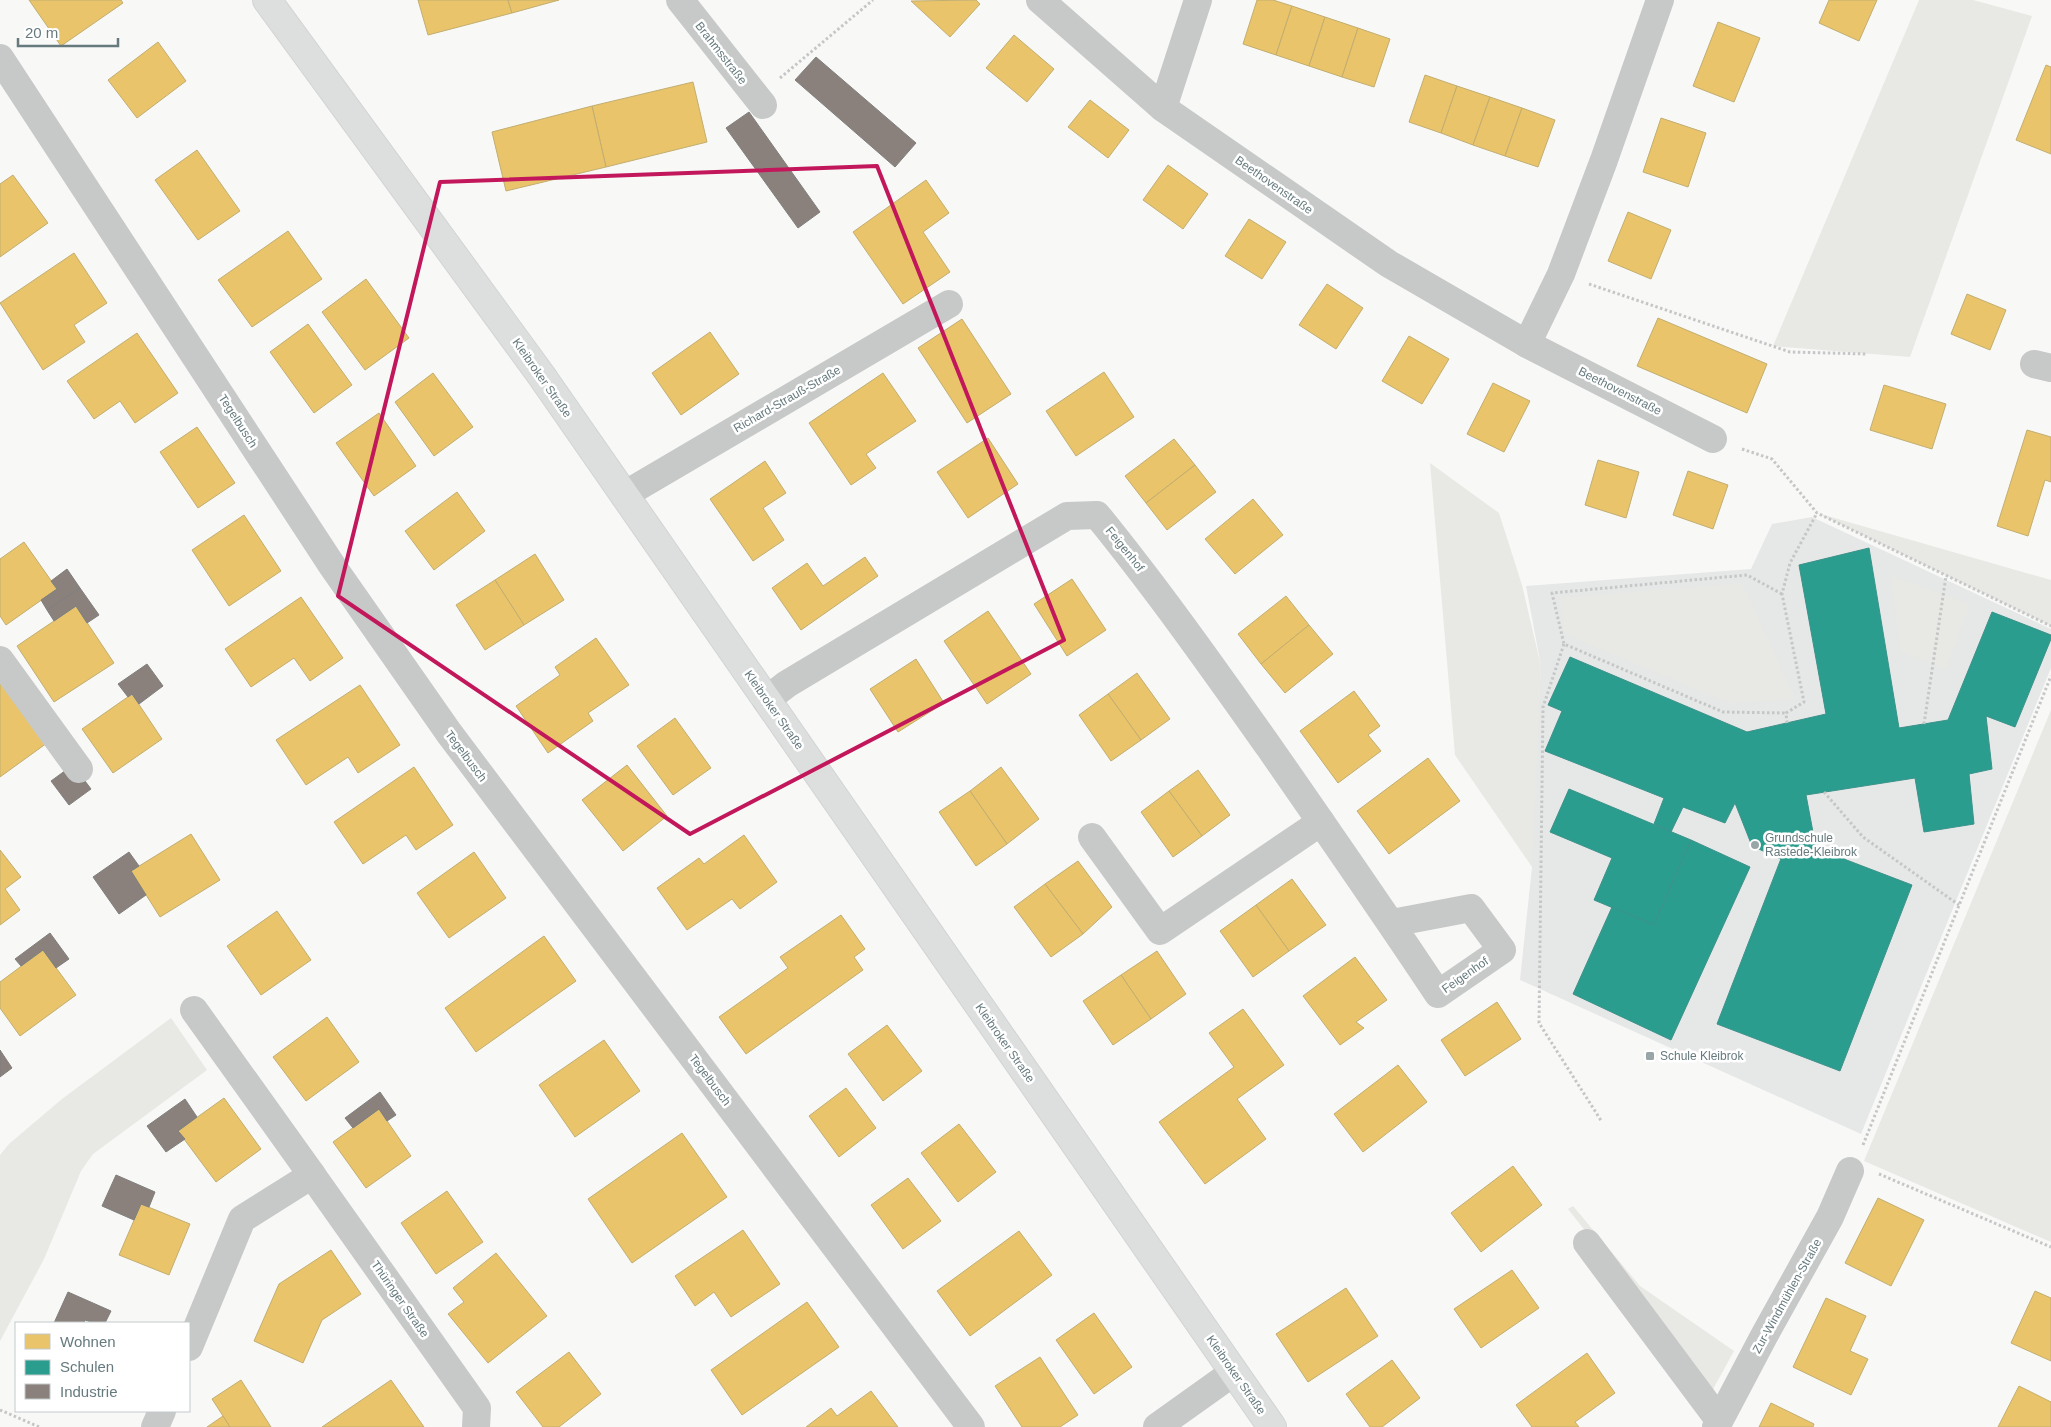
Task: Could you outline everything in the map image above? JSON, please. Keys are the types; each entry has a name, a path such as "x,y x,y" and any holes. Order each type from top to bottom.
{"street":[{"name":"Kleibroker Straße","path":"267,0 541,375 1272,1427"},
{"name":"Brahmsstraße","path":"680,0 759,101"},
{"name":"Beethovenstraße","path":"1040,0 1163,108 1389,264 1526,344 1713,439"},
{"path":"1163,108 1198,0"},
{"path":"1526,344 1561,274 1604,160 1660,0"},
{"name":"Tegelbusch","path":"0,58 334,567 449,733 971,1427"},
{"name":"Richard-Strauß-Straße","path":"624,495 949,304"},
{"name":"Feigenhof","path":"766,700 787,684 1067,516 1097,515 1150,581 1392,923"},
{"path":"0,660 80,769"},
{"path":"1092,837 1160,931 1321,822"},
{"name":"Thüringer Straße","path":"194,1010 477,1408 476,1427"},
{"name":"Zur-Windmühlen-Straße","path":"1587,1243 1718,1424 1830,1217 1853,1168"},
{"path":"190,1345 242,1219 312,1175"},
{"path":"1157,1427 1234,1372"},
{"path":"155,1427 162,1412"}],"path":[{"path":"759,101 873,0"},
{"path":"1561,274 1790,352 1867,354"},
{"path":"1713,439 1772,459 1816,513 2051,626"},
{"path":"1564,644 1723,712 1786,713 1804,702 1782,594 1790,563 1816,513"},
{"path":"1602,1122 1539,1022 1543,707 1564,644 1552,592 1747,575 1782,594"},
{"path":"1924,724 1946,576"},
{"path":"2051,676 1853,1168 2051,1247"},
{"path":"1786,713 1787,723"},
{"path":"1824,792 1862,837 1959,905"},
{"path":"0,1410 39,1427"}],"highlighted area":[{"path":"877,166 1064,640 690,834 338,596 440,182"}],"shaded area":[{"path":"1919,0 1973,0 2032,16 1910,357 1773,346"},
{"path":"1430,463 1499,513 1522,585 1541,666 1532,867 1455,755"},
{"path":"1817,513 2051,580 2051,626"},
{"name":"Grundschule Rastede-Kleibrok","path":"1812,517 2051,629 2051,668 1861,1134 1520,980 1532,867 1532,823 1541,666 1526,586 1751,569 1772,524"},
{"path":"1891,576 1970,604 1946,669 1901,652"},
{"path":"1742,583 1795,699 1728,703 1565,634 1560,598"},
{"path":"2051,710 2051,1242 1864,1161"},
{"path":"171,1018 207,1070 93,1154 81,1171 44,1259 0,1341 0,1155 9,1144 62,1099"},
{"path":"1573,1206 1640,1286 1734,1351 1712,1391 1568,1209"}],"building: Wohnen":[{"path":"29,0 121,0 123,3 61,46"},
{"path":"418,0 508,0 512,13 428,35"},
{"path":"508,0 559,0 512,13"},
{"path":"976,0 980,4 950,37 911,1"},
{"path":"1257,0 1273,0 1292,6 1276,55 1243,44"},
{"path":"1829,0 1877,0 1859,41 1819,23"},
{"path":"1292,6 1325,17 1309,66 1276,55"},
{"path":"1325,17 1358,28 1342,77 1309,66"},
{"path":"1718,22 1760,38 1734,102 1693,86"},
{"path":"1358,28 1390,39 1374,87 1342,77"},
{"path":"1014,35 1054,69 1027,102 986,68"},
{"path":"158,42 186,81 137,118 108,80"},
{"path":"2046,65 2051,67 2051,154 2016,140"},
{"path":"1425,75 1457,86 1441,133 1409,122"},
{"path":"693,82 707,142 606,167 592,106"},
{"path":"1457,86 1490,97 1473,145 1441,133"},
{"path":"1490,97 1522,108 1505,156 1473,145"},
{"path":"1090,100 1129,130 1108,158 1068,127"},
{"path":"592,106 606,167 506,191 492,132"},
{"path":"1522,108 1555,120 1538,167 1505,156"},
{"path":"1661,118 1706,133 1688,187 1643,172"},
{"path":"197,150 240,211 198,240 155,180"},
{"path":"1168,165 1208,194 1183,229 1143,200"},
{"path":"13,175 48,223 0,257 0,184"},
{"path":"926,180 949,213 923,232 950,272 903,304 853,232"},
{"path":"1628,212 1671,230 1651,279 1608,261"},
{"path":"1249,219 1286,242 1262,279 1225,256"},
{"path":"288,231 322,279 252,327 218,280"},
{"path":"74,253 107,303 74,325 85,342 43,370 0,303"},
{"path":"366,279 409,338 365,370 322,312"},
{"path":"1327,284 1363,308 1336,349 1299,325"},
{"path":"1967,294 2006,310 1990,350 1951,334"},
{"path":"1658,318 1767,364 1747,413 1637,366"},
{"path":"962,319 1011,394 967,423 918,348"},
{"path":"308,324 352,385 314,413 270,352"},
{"path":"710,332 739,374 681,415 652,373"},
{"path":"137,333 178,393 135,423 120,401 94,419 67,381"},
{"path":"1409,336 1449,359 1422,404 1382,381"},
{"path":"1104,372 1134,417 1076,456 1046,411"},
{"path":"433,373 473,427 434,456 395,402"},
{"path":"883,373 916,421 866,454 876,468 851,485 809,423"},
{"path":"1493,383 1530,401 1504,452 1467,434"},
{"path":"1884,385 1946,404 1932,449 1870,430"},
{"path":"379,413 416,466 374,496 336,443"},
{"path":"197,427 235,483 198,508 160,452"},
{"path":"2027,430 2051,437 2051,482 2045,480 2028,536 1997,526"},
{"path":"988,438 1018,484 968,518 937,472"},
{"path":"1174,439 1195,465 1146,503 1125,476"},
{"path":"1598,460 1639,472 1626,518 1585,505"},
{"path":"765,461 786,493 763,508 784,540 753,561 710,499"},
{"path":"1195,465 1216,492 1167,530 1146,503"},
{"path":"1688,471 1728,485 1713,529 1673,515"},
{"path":"457,492 485,531 434,570 405,531"},
{"path":"1253,499 1283,535 1235,574 1205,539"},
{"path":"244,515 281,571 229,606 192,550"},
{"path":"24,542 57,589 6,625 0,616 0,559"},
{"path":"535,554 564,600 524,625 495,580"},
{"path":"865,557 878,576 801,630 772,588 807,563 823,586"},
{"path":"1072,579 1106,630 1067,656 1034,604"},
{"path":"495,580 524,625 485,650 456,605"},
{"path":"1286,596 1309,625 1261,664 1238,634"},
{"path":"301,597 343,658 310,681 294,658 251,687 225,649"},
{"path":"76,606 114,663 54,702 17,646"},
{"path":"988,611 1031,674 987,704 944,641"},
{"path":"1309,625 1333,654 1285,693 1261,664"},
{"path":"596,638 629,685 588,713 593,721 548,753 516,706 560,675 555,667"},
{"path":"916,659 944,703 898,732 870,689"},
{"path":"1137,673 1170,719 1141,740 1108,694"},
{"path":"0,677 47,743 0,777"},
{"path":"360,685 400,745 358,773 348,757 306,785 276,740"},
{"path":"1354,691 1380,726 1368,735 1381,751 1338,783 1300,731"},
{"path":"132,694 162,739 113,773 82,729"},
{"path":"1108,694 1141,740 1111,761 1079,715"},
{"path":"675,718 711,768 673,795 637,746"},
{"path":"1428,758 1460,801 1389,854 1357,811"},
{"path":"627,765 667,816 623,851 582,800"},
{"path":"414,767 453,825 416,850 406,835 363,864 334,822"},
{"path":"1001,767 1039,819 1007,844 970,791"},
{"path":"1198,770 1230,815 1202,836 1169,791"},
{"path":"970,791 1007,844 976,866 939,812"},
{"path":"1169,791 1202,836 1173,857 1141,812"},
{"path":"191,834 220,880 160,917 131,871"},
{"path":"744,835 777,882 740,909 732,899 687,930 657,888 699,858 704,864"},
{"path":"0,850 21,877 5,889 20,910 0,925"},
{"path":"474,852 506,898 449,938 417,893"},
{"path":"1078,861 1112,907 1083,934 1045,884"},
{"path":"1292,879 1326,925 1289,951 1256,905"},
{"path":"1045,884 1083,934 1051,957 1014,907"},
{"path":"1256,905 1289,951 1253,977 1220,931"},
{"path":"277,911 311,960 261,995 227,946"},
{"path":"841,915 865,949 854,957 863,970 746,1054 719,1017 788,968 780,957"},
{"path":"544,936 576,981 476,1052 445,1008"},
{"path":"43,950 76,995 20,1036 0,1008 0,982"},
{"path":"1157,951 1186,994 1151,1019 1121,975"},
{"path":"1355,957 1387,1000 1356,1022 1364,1028 1340,1045 1303,996"},
{"path":"1121,975 1151,1019 1113,1045 1083,1001"},
{"path":"1497,1002 1521,1039 1465,1076 1441,1040"},
{"path":"1243,1009 1284,1065 1237,1099 1266,1139 1205,1184 1159,1122 1234,1067 1209,1033"},
{"path":"327,1017 359,1062 306,1101 273,1057"},
{"path":"887,1025 922,1071 883,1101 848,1054"},
{"path":"604,1040 640,1091 575,1137 539,1085"},
{"path":"1398,1065 1427,1102 1363,1152 1334,1114"},
{"path":"846,1088 876,1128 839,1157 809,1116"},
{"path":"224,1098 261,1149 216,1182 178,1131"},
{"path":"379,1109 411,1156 366,1188 333,1142"},
{"path":"959,1124 996,1172 958,1202 921,1153"},
{"path":"682,1133 727,1197 632,1263 588,1199"},
{"path":"1513,1166 1542,1205 1481,1252 1451,1213"},
{"path":"908,1178 941,1221 903,1249 871,1205"},
{"path":"447,1191 483,1242 436,1274 401,1223"},
{"path":"1878,1198 1924,1220 1891,1286 1845,1263"},
{"path":"141,1204 190,1224 169,1275 119,1255"},
{"path":"743,1230 780,1284 731,1317 714,1292 695,1306 675,1276"},
{"path":"1019,1231 1052,1275 970,1336 937,1291"},
{"path":"331,1250 361,1294 322,1320 303,1363 254,1341 279,1284"},
{"path":"496,1253 547,1316 488,1363 448,1314 464,1302 453,1288"},
{"path":"1512,1270 1539,1308 1481,1348 1454,1309"},
{"path":"1346,1288 1378,1336 1308,1382 1276,1334"},
{"path":"2035,1291 2051,1298 2051,1361 2011,1343"},
{"path":"1826,1298 1866,1316 1850,1351 1868,1359 1851,1395 1793,1367"},
{"path":"807,1302 839,1347 742,1415 711,1370"},
{"path":"1094,1313 1132,1367 1094,1394 1056,1340"},
{"path":"569,1352 601,1394 559,1427 543,1427 516,1392"},
{"path":"1587,1353 1615,1393 1575,1422 1579,1427 1532,1427 1516,1405"},
{"path":"1040,1357 1078,1415 1060,1427 1022,1427 995,1386"},
{"path":"1392,1360 1420,1398 1382,1427 1370,1427 1346,1394"},
{"path":"241,1380 271,1427 230,1427 212,1399"},
{"path":"391,1380 424,1427 322,1427"},
{"path":"2019,1386 2051,1402 2051,1427 1998,1427"},
{"path":"871,1391 898,1427 806,1427 831,1408 837,1416"},
{"path":"1771,1403 1814,1424 1813,1427 1759,1427"},
{"path":"223,1416 230,1427 207,1427"}],"building: Schulen":[{"path":"1869,548 1899,728 1948,720 1992,612 2051,635 2015,727 1986,716 1992,769 1969,774 1974,824 1924,832 1915,778 1806,795 1816,848 1789,838 1781,859 1752,846 1735,803 1725,823 1683,807 1671,832 1654,824 1664,798 1545,751 1562,711 1548,705 1570,657 1747,732 1826,714 1799,565"},
{"path":"1569,789 1691,840 1654,925 1594,900 1612,858 1550,832"},
{"path":"1789,838 1912,885 1840,1071 1717,1024"},
{"path":"1691,840 1750,867 1671,1040 1573,994 1612,907 1654,925"}],"building: Industrie":[{"path":"816,57 916,143 895,167 795,80"},
{"path":"749,112 820,212 798,228 726,128"},
{"path":"67,569 80,588 47,610 41,600 57,589 51,581"},
{"path":"80,588 99,615 87,623 76,606 54,621 47,610"},
{"path":"147,664 163,686 139,704 132,694 128,697 118,684"},
{"path":"73,765 91,789 69,805 51,781"},
{"path":"129,852 139,866 131,871 146,895 119,914 93,877"},
{"path":"50,933 69,959 56,968 43,950 21,966 15,959"},
{"path":"0,1050 12,1068 0,1077"},
{"path":"380,1092 396,1115 387,1121 379,1109 353,1128 345,1118"},
{"path":"185,1099 197,1117 178,1131 185,1139 166,1152 147,1126"},
{"path":"116,1175 155,1192 149,1207 141,1204 134,1220 102,1206"},
{"path":"68,1292 111,1311 106,1322 85,1320 84,1322 54,1322"}],"place":[{"name":"Grundschule Rastede-Kleibrok","path":"1755,845"},
{"name":"Schule Kleibrok","path":"1650,1056"}]}
